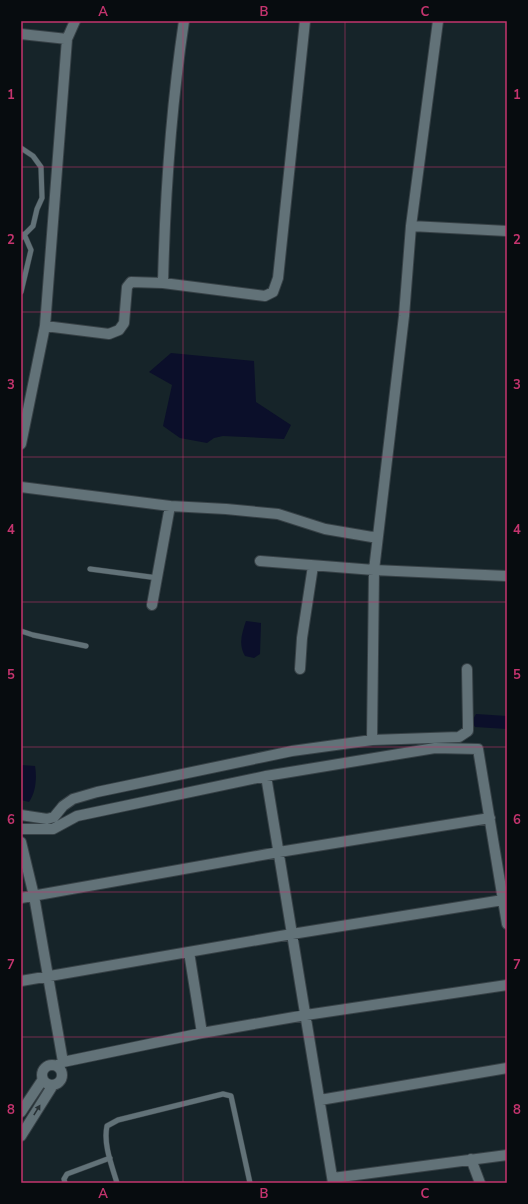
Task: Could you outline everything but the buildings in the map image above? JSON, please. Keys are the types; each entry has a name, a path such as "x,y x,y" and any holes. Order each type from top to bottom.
{"street":[{"path":"21,444 45,326 67,39 75,21"},
{"path":"163,284 164,235 176,78 184,21"},
{"path":"45,326 109,334 119,330 124,323 127,287 131,282 163,284 265,296 273,292 278,278 306,21"},
{"path":"372,740 374,570 377,536 404,316 411,226 438,21"},
{"path":"21,34 67,39"},
{"path":"411,226 507,231"},
{"path":"21,487 170,506 278,514 325,529 372,537 377,536"},
{"path":"152,605 170,506"},
{"path":"260,562 374,570 507,576"},
{"path":"300,669 302,638 313,566"},
{"path":"21,815 47,819 54,816 63,806 73,799 97,792 292,751 372,740 459,737 468,731 467,669"},
{"path":"21,829 53,829 77,816 266,776 435,748 478,749 507,924"},
{"path":"266,776 333,1180 507,1155"},
{"path":"21,898 279,852 490,818"},
{"path":"21,842 34,896 62,1074 61,1079 58,1083 53,1085 21,1136"},
{"path":"21,981 292,934 503,900"},
{"path":"189,952 202,1033"},
{"path":"21,1112 42,1079 42,1072 45,1067 51,1065 202,1033 306,1015 507,985"},
{"path":"320,1100 507,1068"},
{"path":"42,1079 53,1085"},
{"path":"21,1096 32,1093"},
{"path":"471,1159 480,1183"}],"lane":[{"path":"21,148 33,156 41,167 42,198 37,209 33,226 23,236 32,250 21,292"},
{"path":"90,569 158,578"},
{"path":"21,631 86,646"},
{"path":"118,1183 110,1158 105,1134 107,1126 118,1120 223,1094 231,1096 250,1183"},
{"path":"65,1183 64,1179 67,1174 110,1158"}],"water":[{"path":"171,353 254,361 256,402 291,425 284,439 223,436 214,438 207,443 180,438 163,426 172,385 149,372"},
{"path":"246,621 261,623 260,654 254,658 245,656 241,643"},
{"path":"476,714 507,716 507,729 475,727 472,721"},
{"path":"21,765 35,766 35,784 33,794 29,802 21,800"}]}
